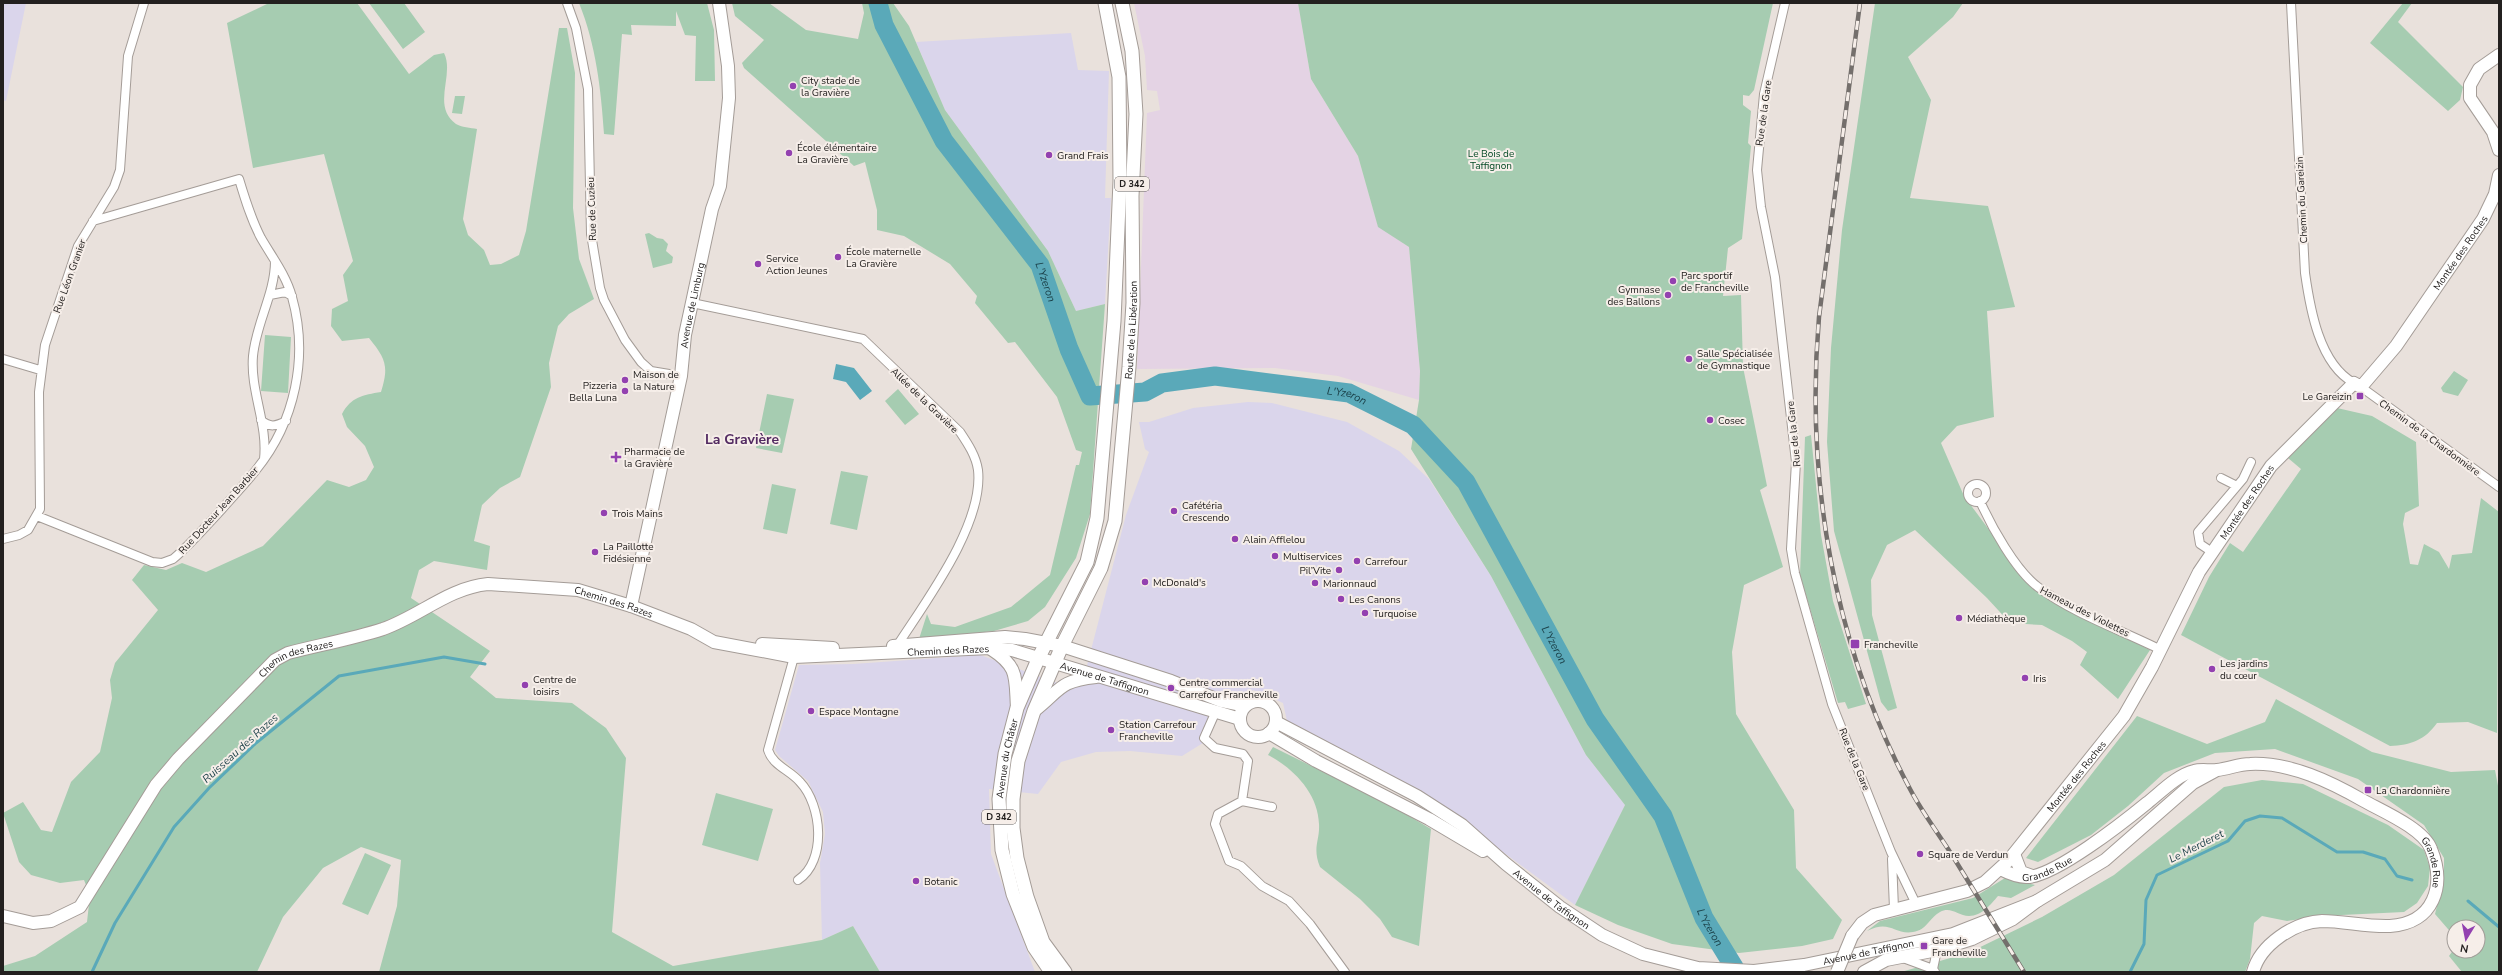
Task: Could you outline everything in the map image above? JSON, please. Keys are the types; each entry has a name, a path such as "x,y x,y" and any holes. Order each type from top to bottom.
{"main road":[{"name":"Route de la Libération","path":"1046,643 1087,562 1094,539 1107,414 1119,208 1119,101 1118,72 1105,3"},
{"name":"Route de la Libération","path":"1062,646 1101,568 1115,521 1126,418 1133,303 1132,196 1136,93 1132,51 1122,3"},
{"name":"Avenue du Châter","path":"1046,643 1018,708 1004,762 1000,792 999,821 1002,850 1013,894 1039,944 1051,972"},
{"name":"Avenue du Châter","path":"1062,646 1034,711 1018,761 1013,799 1013,828 1019,864 1039,944 1065,972"}],"street":[{"name":"Rue Léon Granier","path":"3,539 19,535 28,530 37,516 40,496 40,370 45,345 78,246 114,187 120,170 128,56 144,3"},
{"name":"Rue de Cuzieu","path":"566,3 576,28 588,89 591,234 594,264 602,294 625,340 641,362 651,371 681,376"},
{"name":"Avenue de Limburg","path":"631,606 681,376 685,335 711,213 720,186 728,130 728,66 719,3"},
{"name":"Rue de la Gare","path":"1784,3 1764,94 1757,170 1760,201 1777,292 1796,462 1791,549 1795,573 1832,704 1891,852 1916,904"},
{"name":"Chemin du Gareizin","path":"2291,3 2305,273 2311,313 2323,346 2344,377 2357,385"},
{"path":"2499,55 2479,69 2470,85 2470,98 2493,132 2499,150"},
{"name":"Montée des Roches","path":"2014,854 2124,716 2161,650 2199,572 2271,466 2396,346 2483,219 2495,194 2499,175"},
{"name":"Rue Docteur Jean Barbier","path":"37,516 152,562 162,563 174,559 183,551 264,460 286,421 294,396 299,361 299,325 292,296 286,279 252,220 239,179 93,221"},
{"name":"Rue Docteur Jean Barbier","path":"264,460 266,440 254,395 253,356 260,321 275,279 275,260"},
{"path":"270,295 285,292 292,296"},
{"name":"Allée de la Gravière","path":"692,302 863,339 960,432 972,450 978,470 978,487 968,529 897,646"},
{"path":"3,359 40,370"},
{"name":"Chemin de la Chardonnière","path":"2357,385 2499,487"},
{"path":"261,420 267,425 276,426 286,421"},
{"path":"2212,552 2200,544 2198,532 2237,486 2251,462"},
{"path":"2221,478 2237,486"},
{"name":"Hameau des Violettes","path":"1980,501 1993,529 2037,586 2062,602 2161,650"},
{"name":"Chemin des Razes","path":"3,916 33,923 51,921 80,907 156,785 178,759 259,674 288,652 384,629 441,598 476,585 560,588 599,595 691,629 714,642 794,657 990,648 1012,650 1039,657"},
{"name":"Chemin des Razes","path":"691,629 774,646 836,648 897,646 1005,637 1046,643"},
{"name":"Avenue de Taffignon","path":"1046,643 1062,646 1172,681 1221,700 1245,706 1254,701 1265,702 1273,708 1276,722 1417,796 1462,825 1506,864 1560,907 1602,935 1643,954 1658,958 1698,968 1754,971 1804,965 1953,934 2037,901"},
{"name":"Chemin des Razes","path":"857,655 897,646"},
{"name":"Chemin des Razes","path":"794,657 836,648"},
{"path":"990,648 1006,659 1012,666 1015,677 1018,708"},
{"path":"794,657 768,750 770,758 800,782 816,811 818,842 812,866 806,874 798,880"},
{"name":"Avenue de Taffignon","path":"1039,657 1240,719"},
{"path":"1034,711 1059,687 1072,680 1101,676"},
{"path":"1245,706 1240,719 1248,734 1259,736 1269,733 1276,722"},
{"path":"1216,711 1204,738 1215,748 1243,754 1248,762 1242,801"},
{"name":"Avenue de Taffignon","path":"1269,733 1316,761 1429,819 1506,864"},
{"name":"Grande Rue","path":"1837,972 1852,936 1862,923 1874,915 1967,891 1985,882 2014,854 2022,872 2033,876 2096,843 2168,786 2194,771 2217,770 2250,764 2282,766 2339,786 2418,833 2430,845 2436,860 2439,883 2436,896 2421,915 2392,926 2320,921 2282,933 2264,950 2253,972"},
{"name":"Grande Rue","path":"1864,972 1886,960 1903,958 1937,950 1972,939 2013,918 2037,901 2105,860 2193,784 2217,770"},
{"path":"1272,807 1242,801 1218,814 1215,824 1229,861 1241,866 1262,886 1289,901 1310,924 1345,972"},
{"name":"Rue de la Gare","path":"1891,852 1894,879 1894,909"},
{"path":"2000,869 2019,876 2033,876"},
{"path":"1903,958 1934,970 1937,950"}],"shaded area":[{"path":"3,3 26,3 6,101 3,100"},
{"path":"1134,3 1298,3 1311,79 1358,156 1378,226 1409,247 1420,371 1419,400 1338,376 1275,368 1137,369 1147,113 1160,110 1157,91 1147,90 1145,56"},
{"path":"1071,33 1078,70 1109,71 1105,198 1111,198 1105,304 1076,311 1048,251 945,110 916,42"},
{"name":"Centre commercial Carrefour Francheville","path":"1248,402 1272,403 1347,422 1399,451 1429,479 1491,576 1586,755 1625,805 1575,905 1435,802 1366,761 1302,730 1287,721 1283,703 1253,690 1236,710 1235,724 1216,718 1203,743 1182,756 1130,751 1096,752 1061,762 1038,794 989,789 991,854 1035,972 880,972 853,926 822,940 820,863 825,834 823,812 808,781 779,756 775,750 799,665 853,664 980,655 1066,686 1083,681 1126,515 1149,452 1145,449 1139,422 1149,422 1193,408"}],"green space":[{"path":"269,3 357,3 409,74 434,55 444,53 447,62 444,99 445,108 449,117 456,124 463,127 477,129 463,219 468,235 484,250 490,265 501,264 519,255 526,231 559,28 567,28 575,73 573,208 579,259 594,299 569,314 558,326 549,363 551,387 520,477 500,488 482,505 474,541 490,546 487,570 434,561 419,570 411,598 490,651 470,677 496,698 572,703 606,728 626,758 612,932 673,966 822,940 853,926 880,972 379,972 397,906 401,860 361,847 323,868 283,917 257,972 3,972 3,966 35,956 87,922 90,895 84,880 60,883 31,875 19,862 3,813 23,802 41,830 52,832 71,782 100,752 112,698 110,680 115,663 158,610 132,580 144,565 166,570 182,563 206,572 263,546 327,480 349,487 366,480 374,467 365,446 347,427 342,414 354,400 369,394 381,392 385,369 382,357 369,338 342,341 331,326 332,309 348,301 343,275 353,261 324,154 253,168 227,23"},
{"path":"369,3 404,3 425,32 403,49"},
{"path":"579,3 707,3 714,30 715,81 695,81 696,36 685,35 676,11 676,26 631,25 632,35 622,34 614,135 604,134 594,51"},
{"path":"732,3 769,3 806,30 858,39 864,13 862,3 893,3 909,26 945,110 1048,251 1076,311 1105,304 1090,514 1076,558 1045,607 1028,621 994,631 919,639 927,614 931,624 955,627 1011,607 1050,575 1076,465 1079,465 1082,452 1076,450 1057,397 1015,342 1008,343 975,303 977,296 950,264 904,236 877,230 877,210 865,162 854,166 744,68 742,63 764,40 735,16"},
{"name":"Le Bois de Taffignon","path":"1298,3 1773,3 1754,90 1749,96 1743,95 1743,105 1751,111 1748,143 1751,146 1742,239 1728,248 1723,296 1741,295 1743,367 1767,486 1760,490 1783,567 1744,585 1732,652 1736,714 1794,810 1796,868 1842,920 1833,939 1802,946 1739,953 1672,944 1618,925 1575,905 1625,805 1586,755 1491,576 1411,449 1419,400 1420,371 1409,247 1378,227 1358,156 1311,79"},
{"path":"1875,3 1963,3 1953,17 1908,57 1931,100 1910,198 1988,206 2015,307 1987,311 1994,417 1957,426 1941,443 1964,496 2033,589 2150,650 2118,699 2080,665 2087,652 2072,641 2042,625 2010,623 1987,598 1915,530 1887,545 1871,580 1872,615 1897,708 1888,711 1881,702 1834,531 1827,442 1831,348 1842,230"},
{"path":"2403,3 2412,3 2398,22 2463,87 2460,100 2448,111 2370,43"},
{"path":"455,96 465,96 462,114 452,113"},
{"path":"649,233 657,238 663,239 668,244 666,251 673,257 672,263 653,268 645,234"},
{"path":"265,335 291,337 288,393 261,391"},
{"path":"2454,371 2468,380 2458,396 2443,392 2441,388"},
{"path":"898,389 919,414 905,425 885,401"},
{"path":"767,394 794,399 782,453 756,448"},
{"path":"2337,408 2372,416 2416,442 2419,506 2405,513 2403,524 2410,564 2418,565 2424,544 2439,552 2449,569 2452,555 2472,553 2481,498 2499,512 2497,733 2468,722 2437,723 2428,734 2411,743 2390,746 2181,635 2209,577 2230,543 2243,552 2301,469 2288,458"},
{"path":"1811,435 1821,535 1833,601 1866,704 1848,709 1845,702 1838,703 1800,575 1805,437"},
{"path":"841,471 868,476 857,530 830,524"},
{"path":"772,484 796,489 787,534 763,529"},
{"path":"2276,699 2372,752 2451,772 2495,770 2499,791 2499,972 2462,972 2451,959 2486,959 2486,919 2446,919 2446,927 2435,914 2444,878 2444,858 2424,825 2358,779 2275,749 2215,753 2164,773 2128,806 2091,835 2038,862 2026,858 2137,716 2207,744 2265,722"},
{"path":"1273,747 1392,806 1431,829 1419,946 1392,937 1380,919 1360,899 1320,867 1316,849 1319,830 1318,813 1314,802 1309,792 1295,774 1268,755"},
{"path":"2262,780 2303,784 2388,825 2424,850 2430,868 2428,886 2417,903 2404,912 2321,916 2287,921 2262,916 2254,923 2250,959 2245,972 1901,972 1968,953 2042,917 2114,875 2224,787"},
{"path":"716,793 773,809 758,861 702,845"},
{"path":"365,853 391,865 368,915 342,904"},
{"path":"2005,878 2035,885 2011,898 1998,896 1986,909 1978,914 1965,916 1944,910 1936,914 1922,929 1918,931 1907,932 1881,927 1867,931 1880,921 1973,898"}],"water":[{"path":"836,364 854,368 872,391 860,400 846,382 833,379"}],"waterway":[{"name":"L'Yzeron","path":"878,3 884,25 944,141 1040,265 1069,349 1090,396 1145,392 1162,383 1215,376 1349,393 1413,425 1466,482 1595,719 1663,816 1704,918 1737,972"},
{"name":"Ruisseau des Razes","path":"92,972 115,923 174,827 209,788 256,743 339,676 444,657 485,664"},
{"name":"Le Merderet","path":"2130,972 2144,944 2146,900 2157,875 2228,841 2245,821 2260,816 2282,818 2337,852 2363,852 2385,859 2397,876 2412,880"},
{"name":"Le Merderet","path":"2468,901 2499,927"}],"railway":[{"path":"1860,3 1819,317 1816,378 1817,439 1822,500 1831,560 1844,620 1862,678 1884,734 1915,798 2024,972"}],"place":[{"name":"City stade de la Gravière","path":"793,86"},
{"name":"École élémentaire La Gravière","path":"789,153"},
{"name":"Grand Frais","path":"1049,155"},
{"name":"École maternelle La Gravière","path":"838,257"},
{"name":"Service Action Jeunes","path":"758,264"},
{"name":"Parc sportif de Francheville","path":"1673,281"},
{"name":"Gymnase des Ballons","path":"1668,295"},
{"name":"Salle Spécialisée de Gymnastique","path":"1689,359"},
{"name":"Maison de la Nature","path":"625,380"},
{"name":"Pizzeria Bella Luna","path":"625,391"},
{"name":"Le Gareizin","path":"2360,396"},
{"name":"Cosec","path":"1710,420"},
{"name":"Pharmacie de la Gravière","path":"616,457"},
{"name":"Cafétéria Crescendo","path":"1174,511"},
{"name":"Trois Mains","path":"604,513"},
{"name":"Alain Afflelou","path":"1235,539"},
{"name":"La Paillotte Fidésienne","path":"595,552"},
{"name":"Multiservices","path":"1275,556"},
{"name":"Carrefour","path":"1357,561"},
{"name":"Pil’Vite","path":"1339,570"},
{"name":"McDonald's","path":"1145,582"},
{"name":"Marionnaud","path":"1315,583"},
{"name":"Les Canons","path":"1341,599"},
{"name":"Turquoise","path":"1365,613"},
{"name":"Médiathèque","path":"1959,618"},
{"name":"Francheville","path":"1855,644"},
{"name":"Les jardins du cœur","path":"2212,669"},
{"name":"Iris","path":"2025,678"},
{"name":"Centre de loisirs","path":"525,685"},
{"name":"Centre commercial Carrefour Francheville","path":"1171,688"},
{"name":"Espace Montagne","path":"811,711"},
{"name":"Station Carrefour Francheville","path":"1111,730"},
{"name":"La Chardonnière","path":"2368,790"},
{"name":"Square de Verdun","path":"1920,854"},
{"name":"Botanic","path":"916,881"},
{"name":"Gare de Francheville","path":"1924,946"}],"district":[{"name":"La Gravière","path":"742,439"}]}
